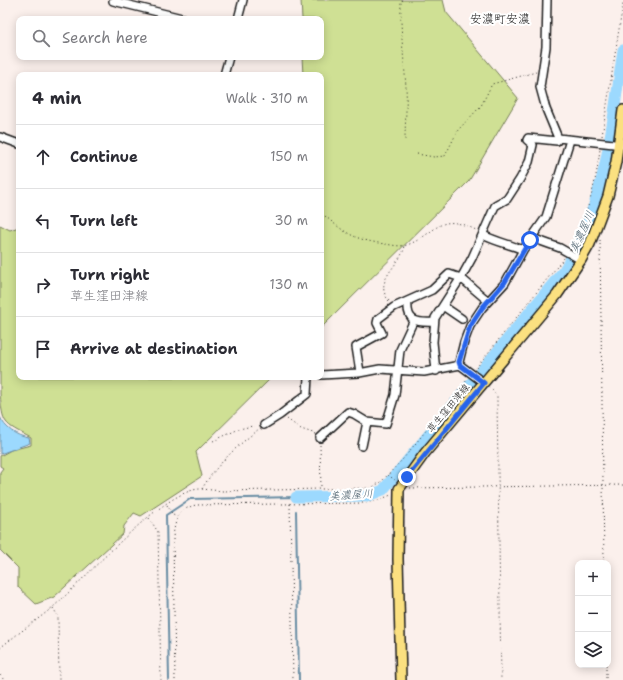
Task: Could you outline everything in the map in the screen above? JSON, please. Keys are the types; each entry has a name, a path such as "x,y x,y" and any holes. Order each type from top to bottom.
{"main road":[{"name":"草生窪田津線","path":"398,485 557,295 580,258 596,230 608,196 623,110"},
{"path":"398,485 401,680"}],"street":[{"path":"239,16 243,0"},
{"path":"547,0 546,47 540,81 541,94 558,138"},
{"path":"113,1 174,16"},
{"path":"225,72 228,60"},
{"path":"0,137 16,143"},
{"path":"436,370 432,342 434,322 442,306 460,278 495,206 507,199 529,162 533,144 527,140 528,138 557,141 558,138 618,145"},
{"path":"460,365 459,362 468,331 475,318 505,282 523,250 548,213 570,140"},
{"path":"483,233 499,243 508,243 523,250"},
{"path":"532,238 580,258"},
{"path":"360,372 356,347 382,332 377,323 378,319 394,307 432,290 449,274 460,278 488,301"},
{"path":"408,301 408,314 414,320 420,322 434,322"},
{"path":"442,306 462,319"},
{"path":"320,438 348,412 367,422 386,424 395,395 400,350 414,320"},
{"path":"324,375 380,369 424,372 460,365 484,382"},
{"path":"264,425 280,416 307,394 308,380"},
{"path":"362,446 367,422"}],"path":[{"path":"403,0 401,1 400,20 406,89 405,140"},
{"path":"417,154 434,157 445,156 448,154 458,130 482,106 492,84 542,70"},
{"path":"324,216 347,234 360,240 405,246 446,222 464,224 483,233"},
{"path":"596,230 600,239 604,560"},
{"path":"394,307 386,298 384,284 388,272 404,252 405,246"},
{"path":"484,382 497,396 501,680"},
{"path":"280,416 301,429 317,434 320,438 321,488"},
{"path":"213,441 239,429 264,425"},
{"path":"0,648 52,607 121,540 148,518 188,491 202,489 207,480 223,461 264,425"},
{"path":"388,475 398,485 498,487 623,485"},
{"path":"175,680 173,537 177,517 191,506 196,505 365,503 384,499 398,485"},
{"path":"290,504 293,680"},
{"path":"166,505 173,515 177,517"},
{"path":"148,518 158,532 161,680"},
{"path":"52,607 58,616 59,680"},
{"path":"606,668 606,680"},
{"path":"0,675 4,680"}],"green space":[{"path":"301,0 443,0 446,12 518,98 469,181 324,325 324,72 303,72 302,60 324,60 324,16 302,16"},
{"path":"0,225 10,230 16,228 16,380 269,380 196,452 202,476 141,516 134,513 124,526 123,534 54,597 36,604 18,587 18,568 0,550 0,472 3,468 0,466 0,456 11,450 31,445 31,438 10,426 6,422 2,412 0,394"}],"water":[{"path":"0,417 5,425 12,431 29,438 30,443 0,454"}],"waterway":[{"name":"美濃屋川","path":"296,497 368,496 383,490 564,270 590,217 598,190 610,136 623,50"},
{"name":"美濃屋川","path":"169,680 166,515 190,499 296,497 296,500"},
{"path":"296,511 299,680"}],"district":[{"name":"安濃町安濃","path":"500,19"}],"route":[{"path":"407,477 425,453 484,383 460,365 459,362 464,342 470,326 475,318 505,282 530,240"}]}
